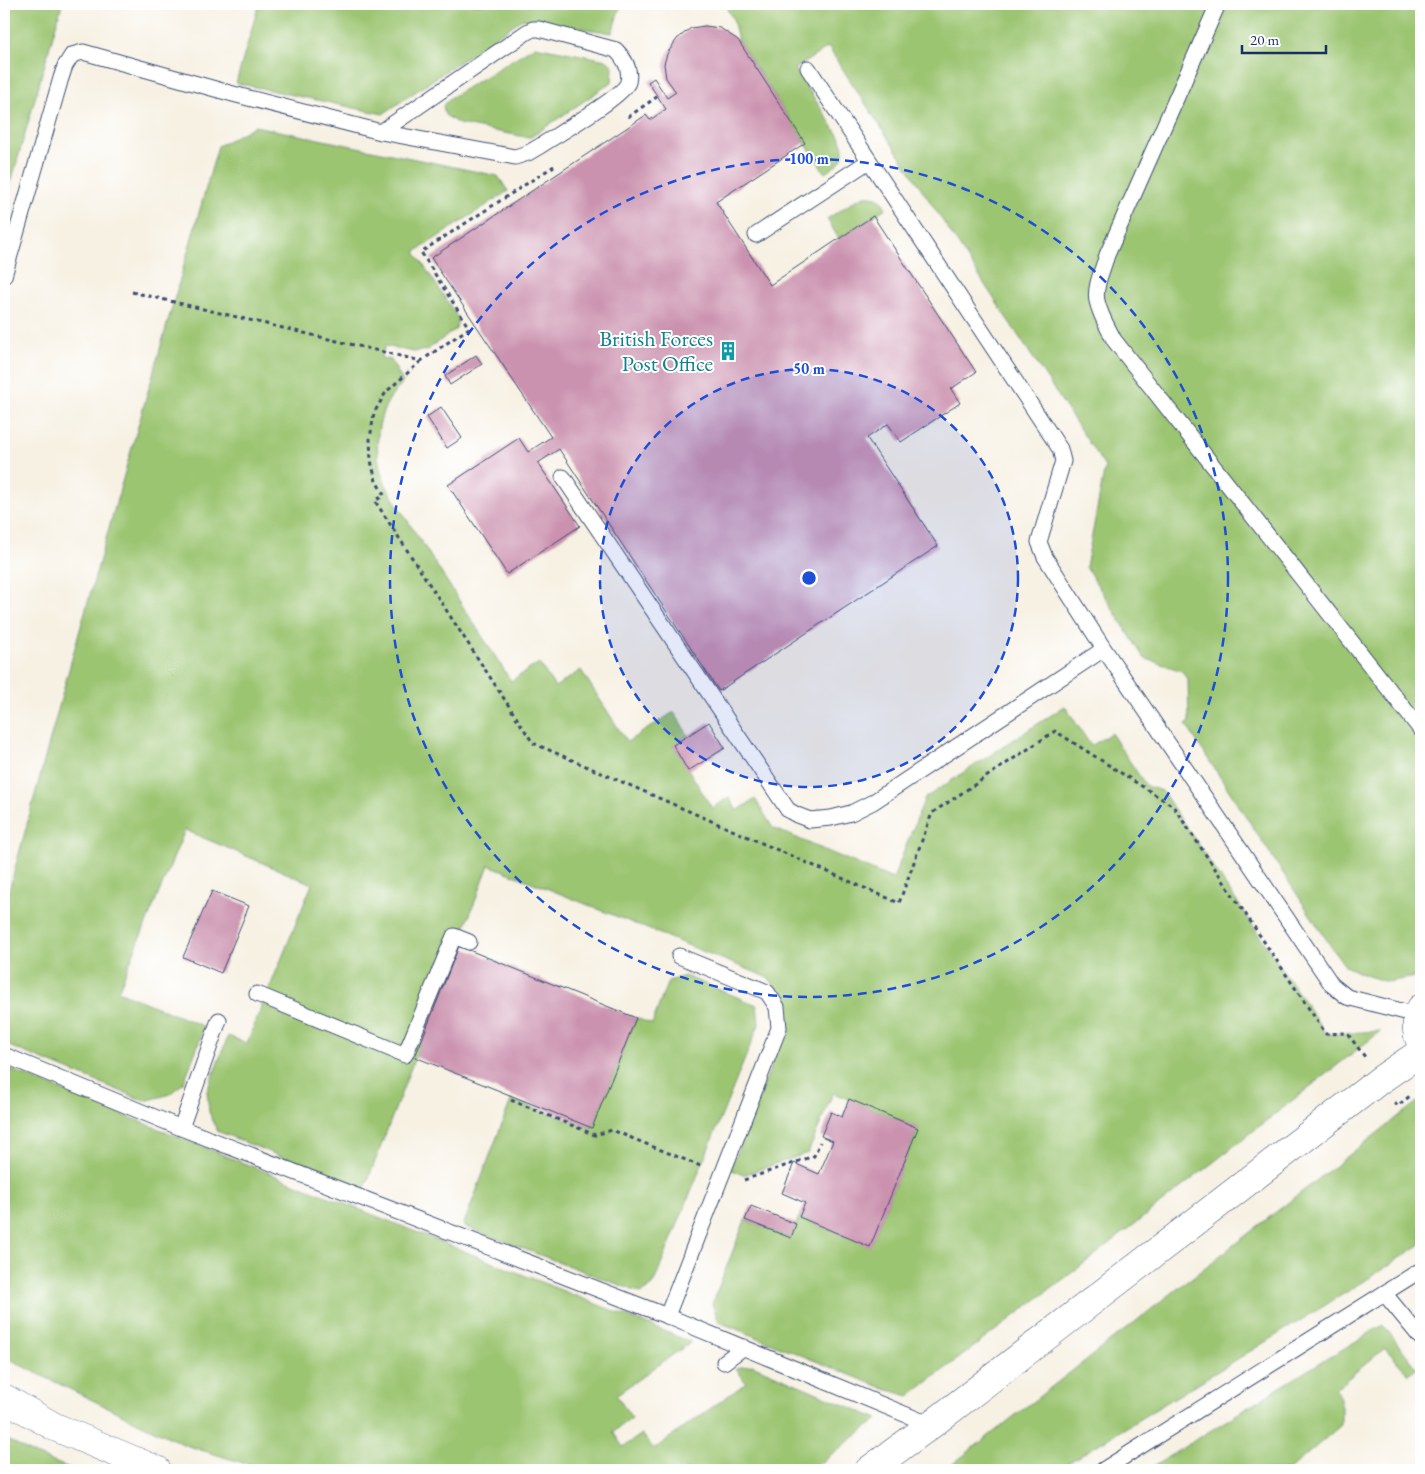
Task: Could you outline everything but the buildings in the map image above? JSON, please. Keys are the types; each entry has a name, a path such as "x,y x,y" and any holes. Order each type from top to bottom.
{"street":[{"path":"1419,1012 1416,1024 1421,1043"},
{"path":"870,1470 1380,1080 1421,1052"},
{"path":"4,1398 55,1427 142,1467"}],"lane":[{"path":"1218,4 1107,255 1098,286 1097,300 1114,340 1421,730"},
{"path":"4,276 60,78 72,55 83,52 233,94 381,132 515,157 528,153 540,146 624,90 628,83 629,71 625,59 616,50 533,29 381,132"},
{"path":"808,68 1060,449 1063,461 1039,542 1045,557 1104,649 1332,985 1347,997 1419,1012"},
{"path":"756,235 869,161"},
{"path":"563,477 788,810 797,816 810,820 830,818 851,813 873,802 1104,649"},
{"path":"257,994 405,1055 454,936 468,942"},
{"path":"667,1316 779,1028 777,1007 767,992 679,956"},
{"path":"180,1128 219,1020"},
{"path":"4,1055 180,1128 667,1316 931,1425"},
{"path":"1103,1470 1421,1270"},
{"path":"1384,1293 1421,1338"},
{"path":"724,1362 744,1348"}],"path":[{"path":"626,118 658,96"},
{"path":"561,161 421,252 469,328 421,361 386,392 374,413 370,439 371,461 376,481 384,495 375,501 533,743 899,902 932,813 1055,731 1172,806 1326,1034 1347,1033 1397,1106 1415,1092"},
{"path":"132,292 421,361"},
{"path":"511,1100 595,1135 612,1130 739,1181 814,1156 820,1142"}],"green space":[{"path":"4,4 62,4 4,207"},
{"path":"259,4 621,4 612,33 522,19 383,114 236,83"},
{"path":"724,4 1421,4 1421,976 1387,982 1345,966 1186,725 1189,723 1188,680 1182,671 1144,658 1086,567 1105,467 828,47 795,69 842,143 842,158 836,166 825,173 738,40 733,19"},
{"path":"535,46 606,60 613,66 612,82 531,137 459,124 445,115 443,106 450,98"},
{"path":"255,126 498,176 508,191 415,252 458,318 456,329 427,350 414,352 385,346 381,358 391,360 403,382 391,397 382,416 379,426 378,449 381,470 393,498 511,681 539,663 555,687 581,670 627,742 674,712 688,735 673,745 712,808 729,797 737,811 755,799 773,828 893,879 925,798 1065,706 1091,746 1111,733 1146,786 1162,791 1326,1034 1381,1031 1090,1259 909,1396 885,1389 719,1322 712,1304 745,1220 790,1238 799,1217 870,1246 918,1128 833,1093 808,1153 743,1175 730,1169 788,1024 787,1011 783,999 769,978 489,865 364,1190 217,1131 209,1112 207,1091 228,1036 247,1043 312,884 185,830 118,991 205,1027 184,1082 171,1094 145,1101 4,1044 4,909 77,640 218,146"},
{"path":"865,196 878,198 886,208 839,239 827,219"},
{"path":"685,976 757,1005 759,1024 653,1285 641,1293 463,1226 511,1100 592,1128 636,1018 652,1024 668,981"},
{"path":"4,1067 691,1342 616,1395 632,1418 613,1432 623,1447 642,1434 654,1449 746,1383 736,1368 752,1365 878,1419 811,1470 266,1470 185,1445 20,1365 4,1355"},
{"path":"1421,1099 1421,1244 1363,1282 1058,1470 945,1470"},
{"path":"1383,1325 1417,1368 1408,1374 1385,1348 1335,1389 1341,1399 1341,1425 1289,1470 1147,1470 1316,1365"},
{"path":"4,1438 35,1455 75,1470 4,1470"}],"place":[{"name":"British Forces Post Office","path":"728,351"}]}
